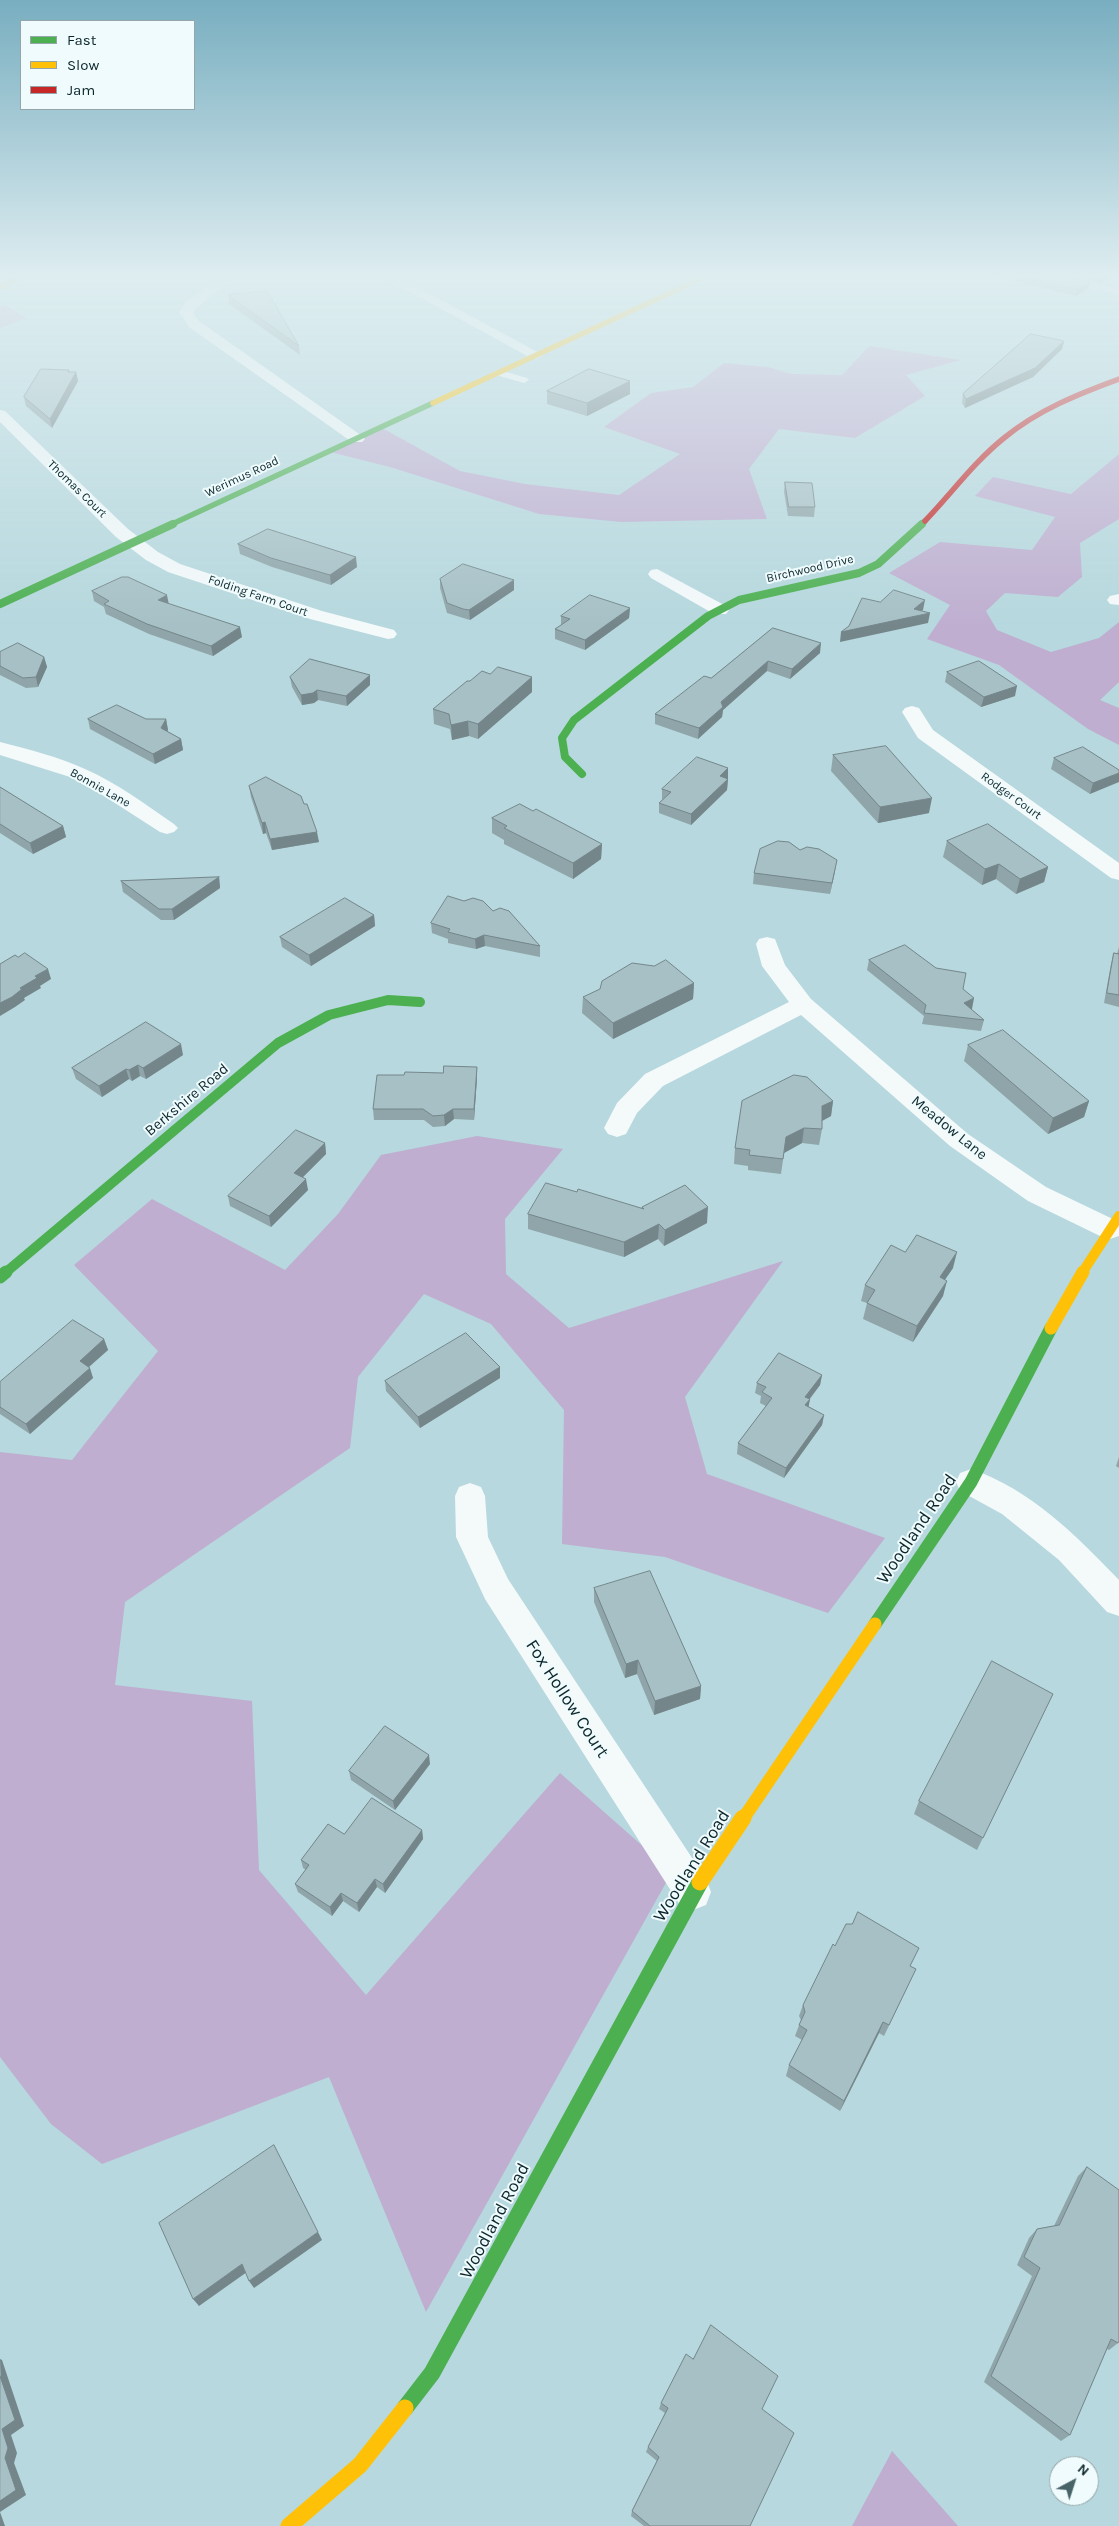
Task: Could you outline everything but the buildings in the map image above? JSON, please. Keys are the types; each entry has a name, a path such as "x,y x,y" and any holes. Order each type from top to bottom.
{"main road":[{"name":"Werimus Road","path":"1,602 134,543 461,391"},
{"name":"Birchwood Drive","path":"582,774 566,757 562,738 574,720 708,616 739,600 859,573 878,564 926,520 1003,439 1022,424 1068,397 1085,391"},
{"name":"Berkshire Road","path":"0,1277 278,1043 328,1015 388,1000 420,1002"},
{"name":"Woodland Road","path":"289,2526 360,2465 432,2373 693,1892 971,1482 1072,1290 1115,1222"}],"street":[{"path":"289,391 357,439"},
{"name":"Thomas Court","path":"0,414 134,543"},
{"name":"Folding Farm Court","path":"134,543 174,568 316,616 388,634"},
{"path":"657,574 720,610"},
{"name":"Rodger Court","path":"912,712 925,734 1119,873"},
{"name":"Bonnie Lane","path":"0,748 18,755 47,761 79,774 167,828"},
{"name":"Meadow Lane","path":"767,944 774,966 803,1004 959,1140 1037,1194 1115,1222"},
{"path":"617,1128 626,1109 654,1080 803,1004"},
{"path":"971,1482 1013,1505 1070,1550 1119,1602"},
{"name":"Fox Hollow Court","path":"470,1496 472,1537 496,1589 693,1892"}],"shaded area":[{"path":"666,391 920,391 925,396 855,438 779,429 749,469 767,519 621,522 539,514 390,467 330,452 382,428 460,471 525,484 619,495 680,454 604,427 651,393"},
{"path":"1119,454 1119,519 1080,543 1082,577 1058,597 1005,593 986,611 997,630 1051,652 1099,638 1119,622 1119,682 1100,700 1119,708 1119,745 1088,729 999,665 927,639 950,605 889,573 940,542 1032,550 1055,517 975,496 993,477 1071,494"},
{"path":"477,1136 563,1149 505,1219 506,1274 569,1328 783,1261 685,1397 707,1474 885,1538 828,1613 665,1557 562,1544 564,1410 491,1324 424,1294 358,1377 350,1448 125,1602 115,1685 252,1701 259,1870 366,1995 560,1773 672,1872 426,2312 329,2077 102,2164 51,2124 0,2057 0,1452 72,1460 158,1351 74,1265 152,1199 285,1270 338,1214 381,1155"},
{"path":"892,2451 958,2526 852,2526"}],"traffic: fast":[{"path":"0,604 433,403"},
{"path":"582,774 565,757 562,738 574,720 708,616 739,600 859,573 878,564 925,521"},
{"path":"0,1277 278,1043 329,1015 388,1000 420,1002"},
{"path":"875,1624 971,1482 1051,1328"},
{"path":"405,2408 432,2373 700,1882"}],"traffic: slow":[{"path":"433,403 459,391"},
{"path":"1051,1328 1071,1290 1119,1216"},
{"path":"700,1882 875,1624"},
{"path":"289,2526 360,2465 405,2408"}],"traffic: jam":[{"path":"925,521 983,457 1004,438 1031,419 1059,403 1086,391"}]}
